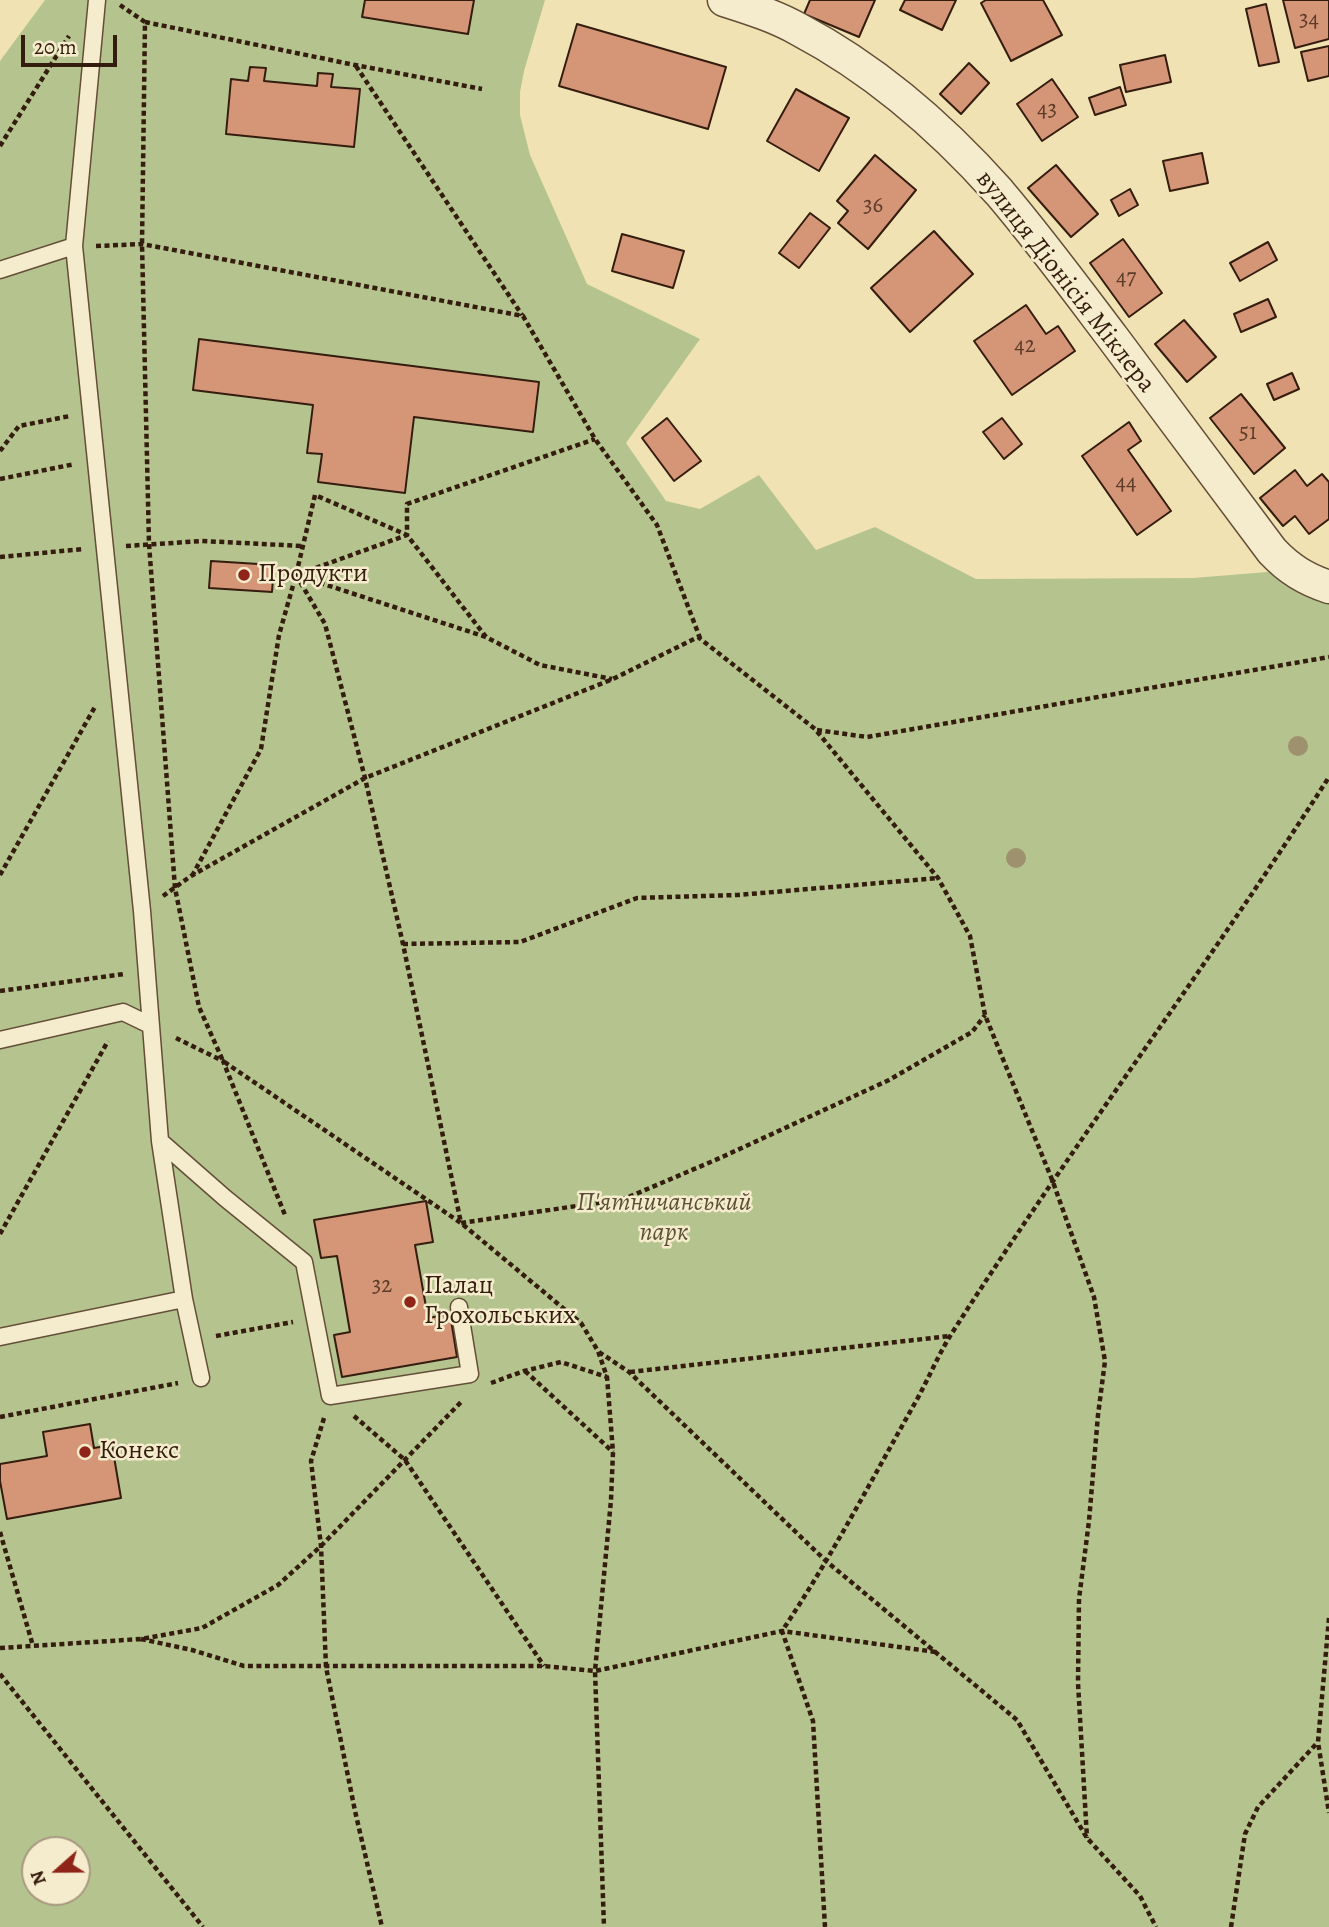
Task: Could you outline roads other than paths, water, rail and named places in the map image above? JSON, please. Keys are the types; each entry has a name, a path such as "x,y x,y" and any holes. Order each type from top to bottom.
{"street":[{"name":"вулиця Діонісія Міклера","path":"724,0 785,22 831,48 891,90 951,144 998,191 1045,248 1272,551 1305,579 1329,587"}],"lane":[{"path":"97,0 74,246 142,911 160,1141 184,1299 201,1378"},
{"path":"0,270 74,246"},
{"path":"0,1040 123,1012 150,1025"},
{"path":"160,1141 304,1262 330,1396 470,1374 459,1307"},
{"path":"0,1337 184,1299"}],"place":[{"name":"Продукти","path":"244,575"},
{"name":"Палац Грохольських","path":"410,1302"},
{"name":"Конекс","path":"85,1452"}],"park label":[{"name":"П'ятничанський парк","path":"664,1219"}]}
